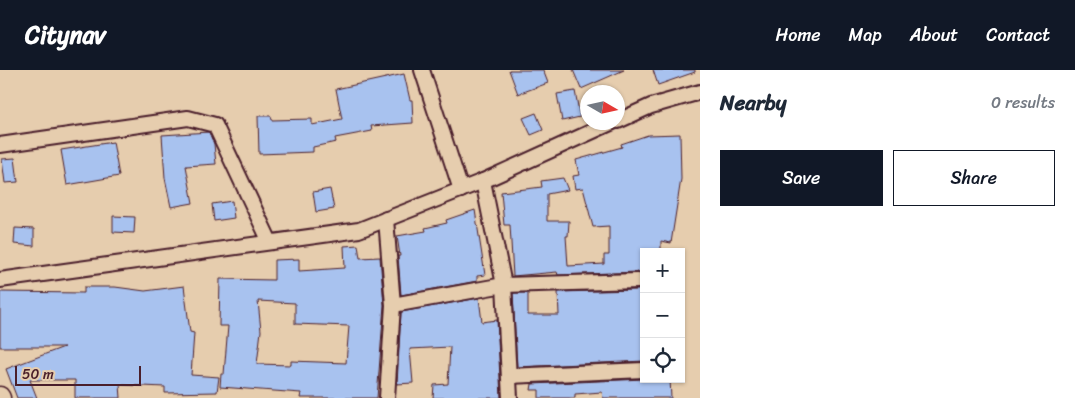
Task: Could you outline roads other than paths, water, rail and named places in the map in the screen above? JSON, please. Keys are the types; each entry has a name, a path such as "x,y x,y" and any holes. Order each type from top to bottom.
{"street":[{"path":"422,70 461,190"},
{"path":"625,118 651,106 691,93 700,92"},
{"path":"0,145 188,118 215,125 270,242"},
{"path":"0,280 359,230 483,181 596,130"},
{"path":"483,181 504,285 510,398"},
{"path":"386,219 393,305 387,398"},
{"path":"393,305 504,285 638,281"},
{"path":"509,376 640,370"}]}
